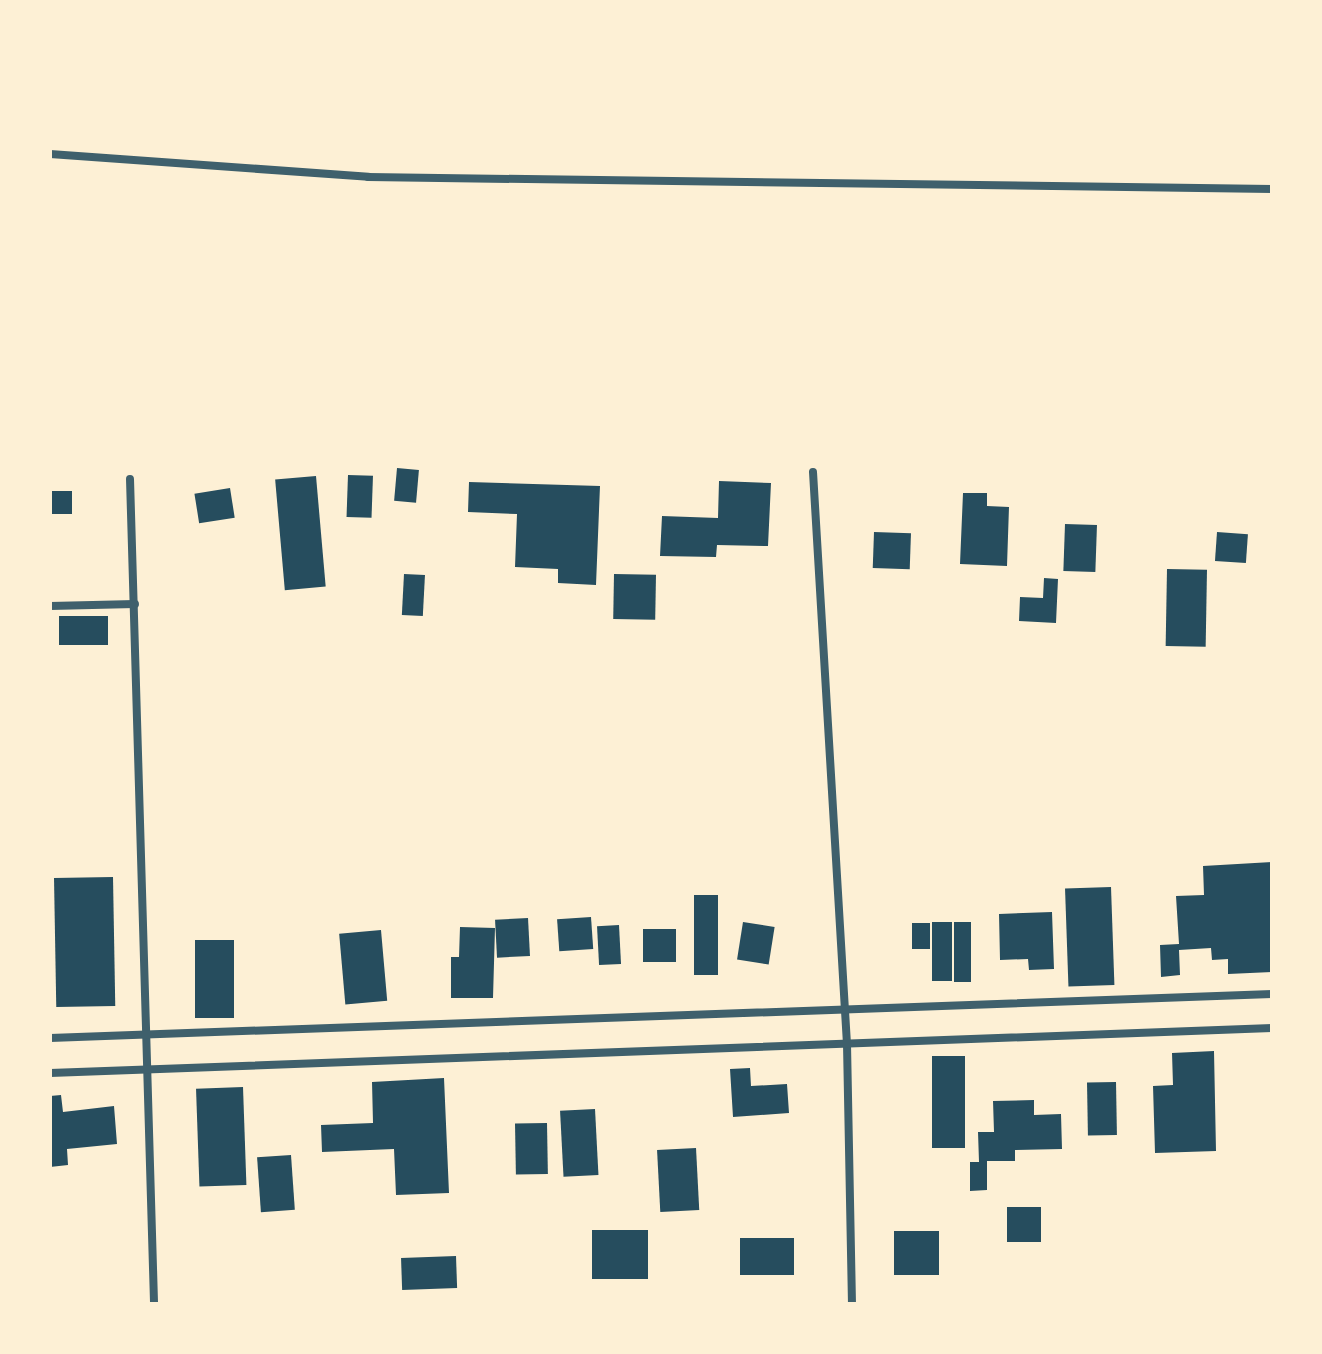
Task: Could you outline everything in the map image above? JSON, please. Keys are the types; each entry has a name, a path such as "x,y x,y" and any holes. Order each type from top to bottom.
{"street":[{"path":"50,154 368,177 1272,189"},
{"path":"813,472 847,1044 852,1304"},
{"path":"130,479 149,1034 154,1304"},
{"path":"50,606 135,604"},
{"path":"50,1038 1272,994"},
{"path":"50,1073 1272,1028"}],"building":[{"path":"397,468 419,470 416,503 394,501"},
{"path":"348,475 373,476 372,518 347,517"},
{"path":"316,476 326,587 285,590 275,480"},
{"path":"719,481 771,483 768,546 717,545 716,557 660,556 662,516 718,518"},
{"path":"469,482 600,486 596,585 558,583 558,569 515,567 517,514 468,512"},
{"path":"230,488 235,518 199,523 194,494"},
{"path":"50,491 72,491 72,514 50,514"},
{"path":"963,493 987,493 987,506 1009,507 1007,566 960,564"},
{"path":"1065,524 1097,525 1095,572 1063,571"},
{"path":"874,532 911,533 910,569 873,568"},
{"path":"1217,532 1248,534 1246,563 1215,561"},
{"path":"1167,569 1207,570 1206,647 1166,646"},
{"path":"404,574 425,575 423,616 402,615"},
{"path":"614,574 656,575 655,620 613,619"},
{"path":"1044,578 1058,579 1056,623 1019,621 1020,597 1043,598"},
{"path":"59,616 108,616 108,645 59,645"},
{"path":"1272,862 1272,972 1228,974 1228,959 1212,960 1211,948 1179,950 1180,975 1161,977 1160,945 1179,944 1176,896 1204,895 1203,866"},
{"path":"113,877 115,1006 56,1007 54,878"},
{"path":"1111,887 1114,985 1068,987 1065,889"},
{"path":"694,895 718,895 718,975 694,975"},
{"path":"1052,912 1054,969 1029,970 1028,959 1000,960 999,914"},
{"path":"591,917 593,949 559,951 557,919"},
{"path":"528,918 530,956 497,958 495,920"},
{"path":"743,922 775,927 769,965 737,960"},
{"path":"932,922 952,922 952,981 932,981"},
{"path":"954,922 971,922 971,982 954,982"},
{"path":"912,923 930,923 930,949 912,949"},
{"path":"619,925 621,964 599,965 597,926"},
{"path":"460,927 495,928 493,998 451,998 451,957 459,957"},
{"path":"643,929 676,929 676,962 643,962"},
{"path":"381,930 387,1001 345,1004 339,934"},
{"path":"195,940 234,940 234,1018 195,1018"},
{"path":"1214,1051 1216,1151 1155,1153 1153,1086 1173,1085 1172,1053"},
{"path":"932,1056 965,1056 965,1148 932,1148"},
{"path":"750,1068 751,1086 787,1084 789,1113 733,1117 730,1069"},
{"path":"444,1078 449,1193 396,1195 394,1149 322,1152 321,1125 373,1123 372,1082"},
{"path":"1116,1082 1117,1135 1088,1135 1087,1083"},
{"path":"243,1087 246,1185 199,1187 196,1089"},
{"path":"61,1095 63,1112 114,1106 117,1144 67,1149 68,1165 50,1167 50,1096"},
{"path":"1034,1100 1034,1115 1061,1114 1062,1149 1015,1150 1015,1161 987,1161 987,1190 970,1191 970,1162 979,1162 978,1132 994,1132 993,1101"},
{"path":"595,1109 598,1175 564,1177 560,1111"},
{"path":"547,1123 548,1174 516,1175 515,1124"},
{"path":"696,1148 699,1210 660,1212 657,1150"},
{"path":"291,1155 295,1210 261,1212 257,1157"},
{"path":"1007,1207 1041,1207 1041,1242 1007,1242"},
{"path":"592,1230 648,1230 648,1279 592,1279"},
{"path":"894,1231 939,1231 939,1275 894,1275"},
{"path":"740,1238 794,1238 794,1275 740,1275"},
{"path":"456,1256 457,1288 402,1290 401,1258"}]}
